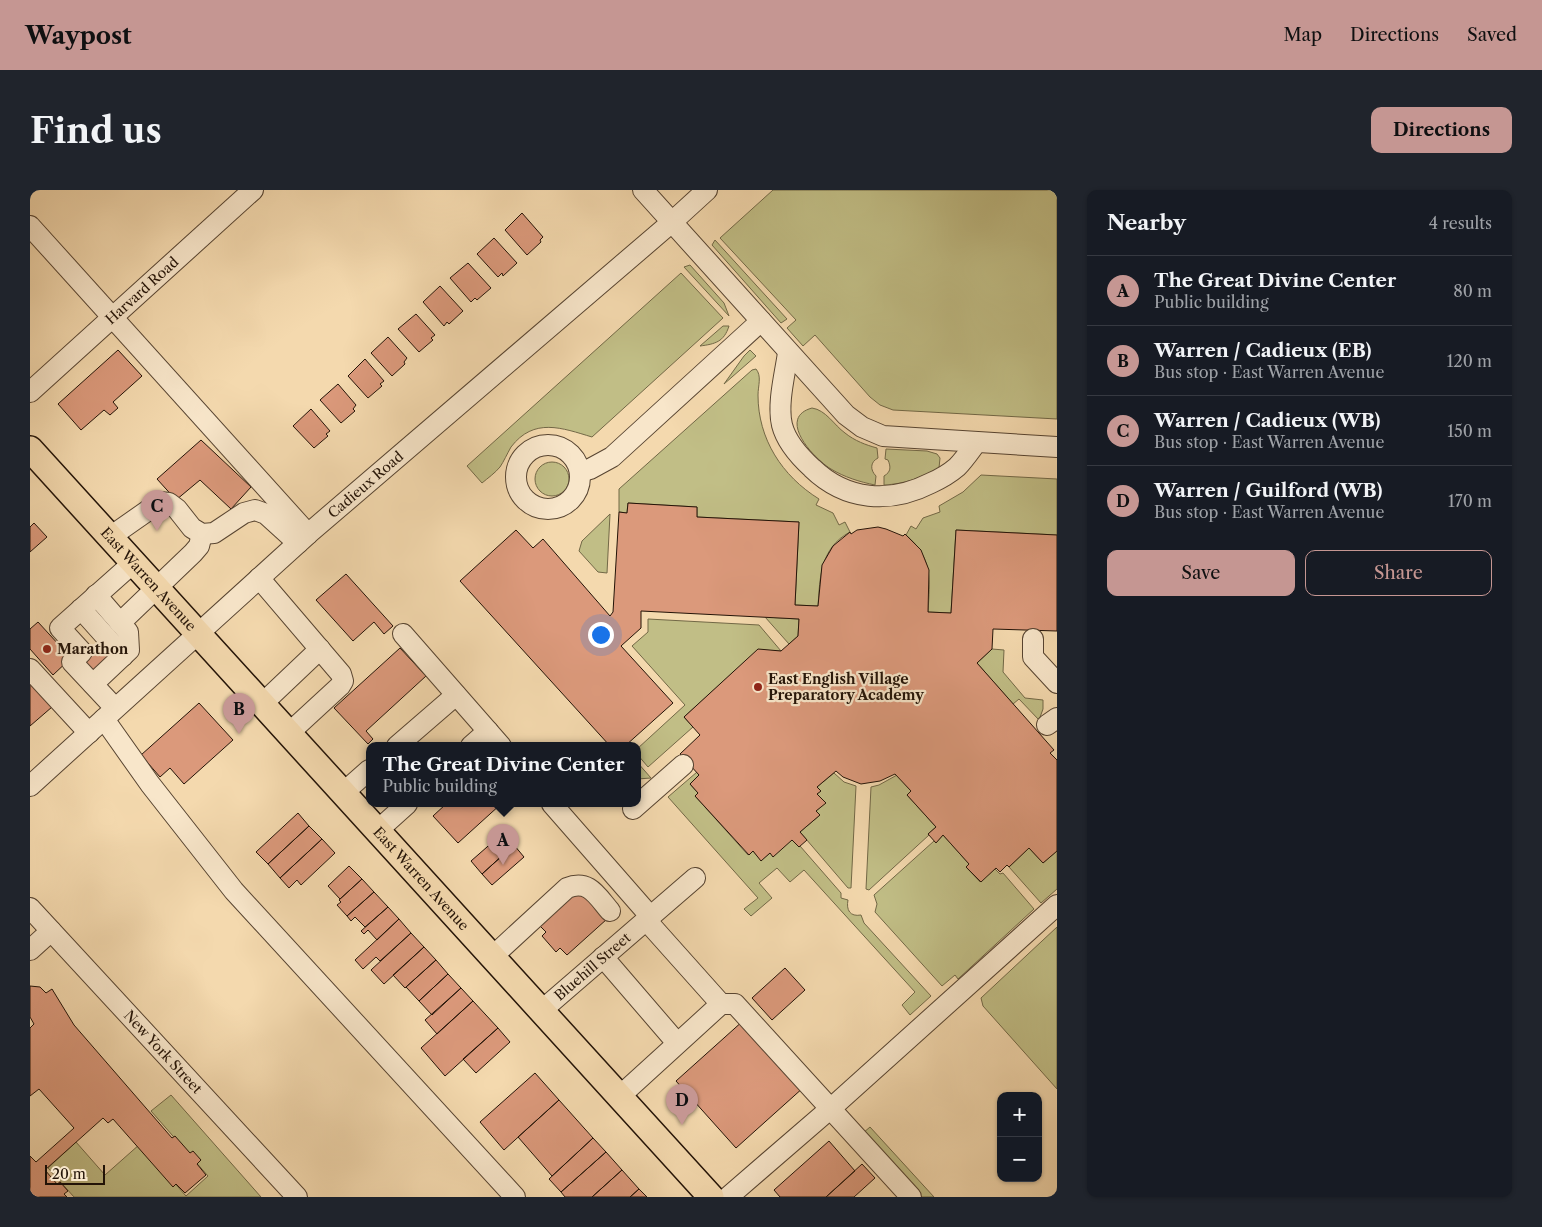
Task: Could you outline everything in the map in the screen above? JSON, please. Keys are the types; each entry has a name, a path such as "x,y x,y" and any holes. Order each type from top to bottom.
{"main road":[{"name":"East Warren Avenue","path":"30,449 711,1197"}],"street":[{"name":"Harvard Road","path":"30,392 254,190"},
{"path":"642,190 788,353 846,415 862,427 883,436 1057,447"},
{"name":"Cadieux Road","path":"30,786 303,538 707,190"},
{"path":"30,226 112,317 303,538"},
{"path":"580,472 590,469 612,457 761,321"},
{"path":"788,353 781,401 782,425 792,444 806,463 820,476 840,488 860,495 879,498 921,489 939,480 956,467 976,443"},
{"path":"110,537 160,502 169,503 192,528 202,534 214,533 244,513 255,510 266,514 303,538"},
{"path":"120,623 199,546 202,534"},
{"path":"82,652 60,628 134,563"},
{"path":"258,578 342,674 343,680 340,686 289,733"},
{"path":"93,684 126,653 128,632 96,595"},
{"path":"82,609 103,633 152,674"},
{"path":"103,633 72,662 93,684 150,784 234,892 514,1197"},
{"path":"403,634 495,739"},
{"path":"1033,639 1033,656 1057,683"},
{"path":"262,704 320,649"},
{"path":"30,669 89,732"},
{"path":"402,742 456,695"},
{"path":"641,803 683,765"},
{"path":"343,793 366,773"},
{"path":"377,830 404,807"},
{"path":"554,807 646,919 721,1004"},
{"name":"Bluehill Street","path":"541,1011 695,878"},
{"path":"492,957 567,888 576,884 585,885 593,891 610,911"},
{"path":"728,1197 831,1108 1057,906"},
{"name":"New York Street","path":"30,908 297,1197"},
{"path":"30,950 51,931"},
{"path":"603,957 677,1043"},
{"path":"620,1096 721,1004 735,1004 910,1197"}],"shaded area":[{"path":"773,190 1057,190 1057,419 893,410 880,405 870,397 815,335 803,346 787,328 796,320 720,238"},
{"path":"715,240 787,319 781,323 712,245"},
{"path":"690,265 724,303 729,316 684,267"},
{"path":"681,273 723,318 592,437 549,427 529,432 511,447 500,467 482,483 467,466"},
{"path":"723,326 729,326 722,339 700,346"},
{"path":"750,350 756,356 724,384 744,356"},
{"path":"756,369 759,378 758,395 762,427 775,455 783,468 794,479 819,499 816,505 833,513 839,525 845,522 850,532 833,546 827,555 821,574 818,606 795,605 799,522 697,517 697,507 628,503 627,513 619,512 619,489 752,370"},
{"path":"812,408 822,412 841,430 853,438 877,448 878,458 873,462 872,466 876,476 875,485 852,479 836,472 824,464 808,448 798,429 797,420 802,413"},
{"path":"886,449 927,451 937,454 940,458 939,468 912,480 884,485 884,476 888,473 890,467 888,460 885,459"},
{"path":"552,462 559,463 564,467 568,472 568,486 564,491 559,495 552,496 545,495 540,491 536,486 535,479 536,472 540,467 545,463"},
{"path":"981,475 1057,479 1057,535 956,530 951,613 928,612 928,570 921,552 906,535 911,526 916,529 923,518 940,512 939,506 963,492"},
{"path":"610,514 607,573 598,572 579,551 582,541"},
{"path":"765,617 799,619 798,636 789,644"},
{"path":"648,619 759,625 781,651 758,650 684,717 693,727 648,767 641,759 641,745 685,705 632,646 648,632"},
{"path":"992,649 1004,650 1003,672 1025,698 1043,700 1043,709 1039,720 1019,699 1013,704 977,663"},
{"path":"641,767 651,778 641,779"},
{"path":"697,772 699,775 690,784 698,793 695,796 748,855 753,851 761,860 792,840 800,846 841,893 841,898 848,900 850,912 854,915 861,915 864,923 931,996 910,1015 902,1005 915,992 804,870 790,882 777,868 759,883 772,898 751,916 744,909 758,898 668,797"},
{"path":"834,773 844,782 856,786 851,888 848,888 800,832 820,815 816,811 825,803 817,794 821,791 817,787"},
{"path":"897,775 911,791 907,795 936,827 869,890 866,889 871,787 879,785"},
{"path":"943,835 969,864 966,867 980,882 995,869 1000,874 1003,873 1034,909 958,979 955,975 942,986 875,912 877,904 874,895"},
{"path":"1029,848 1043,863 1057,851 1057,889 1041,903 1009,867"},
{"path":"1057,927 1057,1089 983,1006 981,998"},
{"path":"171,1095 261,1197 74,1197 48,1168 76,1142 105,1175 140,1144 186,1196 208,1176 151,1111"},
{"path":"870,1127 934,1197 919,1197 863,1133"}],"building":[{"path":"522,213 543,237 540,240 541,242 527,255 505,230"},
{"path":"494,238 517,263 503,276 502,273 498,277 477,254"},
{"path":"468,263 491,288 477,300 475,298 471,302 450,278"},
{"path":"440,286 463,311 449,324 447,322 444,326 423,302"},
{"path":"416,314 435,335 431,338 433,340 419,352 398,329"},
{"path":"388,337 407,358 404,362 405,364 392,376 371,353"},
{"path":"118,350 142,376 113,402 118,408 110,415 104,410 81,430 58,404"},
{"path":"365,359 384,381 380,384 382,386 368,398 348,376"},
{"path":"338,384 356,405 353,409 355,411 341,423 320,400"},
{"path":"311,409 330,431 326,434 328,436 314,448 293,426"},
{"path":"201,440 251,487 231,509 200,480 176,500 157,479"},
{"path":"628,503 697,507 697,517 799,522 795,605 818,606 822,565 833,546 850,532 851,534 857,530 878,527 903,536 905,534 921,550 929,570 928,612 951,613 956,530 1057,535 1057,631 993,629 992,649 977,663 1054,750 1050,753 1057,760 1057,851 1043,863 1029,848 1009,867 1007,865 1000,872 996,868 981,882 966,867 969,864 943,835 936,843 928,834 936,827 907,795 911,791 895,774 880,781 861,784 843,777 836,771 817,787 821,791 817,794 826,803 816,811 820,815 800,832 807,840 799,847 792,840 773,857 770,853 761,861 753,851 749,855 695,796 698,793 690,784 699,775 680,754 700,735 684,717 758,649 781,651 798,636 799,619 641,611 641,628 621,646 673,703 629,742 606,742 460,581 516,530 533,548 543,539 610,616 613,612 619,512 627,513"},
{"path":"34,523 47,537 30,552 30,527"},
{"path":"346,574 393,626 384,634 374,622 353,641 316,600"},
{"path":"38,622 71,658 53,675 30,649 30,629"},
{"path":"99,645 114,662 96,678 81,661"},
{"path":"400,648 426,676 366,731 373,739 370,742 366,742 334,708"},
{"path":"30,683 52,707 30,726"},
{"path":"199,703 233,740 184,784 170,768 160,777 141,755"},
{"path":"443,807 498,807 458,843 433,816"},
{"path":"298,813 309,826 268,864 256,852"},
{"path":"309,826 322,839 280,878 268,864"},
{"path":"503,833 514,845 482,874 471,861"},
{"path":"322,839 335,853 301,885 297,880 289,888 280,878"},
{"path":"514,845 524,857 492,885 482,874"},
{"path":"349,866 362,879 340,899 328,886"},
{"path":"362,879 374,892 347,916 337,905 341,902 339,900"},
{"path":"579,888 607,919 567,955 560,948 556,952 542,936 546,932 539,925"},
{"path":"374,892 388,907 365,927 355,917 351,921 347,916"},
{"path":"388,907 399,919 377,940 368,930 364,934 361,931"},
{"path":"399,919 411,933 380,961 376,957 363,969 355,960"},
{"path":"411,933 424,947 384,984 371,970"},
{"path":"424,947 436,960 405,988 393,975"},
{"path":"436,960 448,974 419,1001 406,987"},
{"path":"785,968 805,990 772,1020 752,998"},
{"path":"448,974 461,988 432,1015 419,1001"},
{"path":"30,986 40,987 46,993 52,989 74,1025 172,1138 175,1136 190,1153 193,1151 201,1160 197,1164 206,1175 185,1193 176,1184 173,1187 113,1119 108,1123 103,1118 45,1170 57,1184 60,1182 68,1191 64,1194 67,1197 30,1197 30,1156 36,1162 74,1128 39,1089 30,1096 30,1028 34,1024 30,1017"},
{"path":"461,988 473,1001 437,1034 425,1020"},
{"path":"473,1001 498,1028 445,1076 421,1048"},
{"path":"744,1020 804,1087 736,1148 676,1081"},
{"path":"498,1028 510,1042 476,1073 463,1059"},
{"path":"535,1073 559,1100 504,1150 480,1122"},
{"path":"559,1100 593,1138 552,1176 518,1137"},
{"path":"593,1138 606,1152 561,1192 549,1179"},
{"path":"829,1141 855,1171 826,1197 780,1197 774,1190"},
{"path":"606,1152 622,1170 592,1197 565,1197 561,1192"},
{"path":"862,1164 875,1178 854,1197 826,1197"},
{"path":"622,1170 639,1189 630,1197 592,1197"},
{"path":"639,1189 647,1197 630,1197"}],"place":[{"name":"Warren / Cadieux (WB)","path":"157,531"},
{"name":"Marathon","path":"47,649"},
{"name":"East English Village Preparatory Academy","path":"758,687"},
{"name":"Warren / Cadieux (EB)","path":"239,734"},
{"name":"The Great Divine Center","path":"503,865"},
{"name":"Warren / Guilford (WB)","path":"682,1125"}]}
